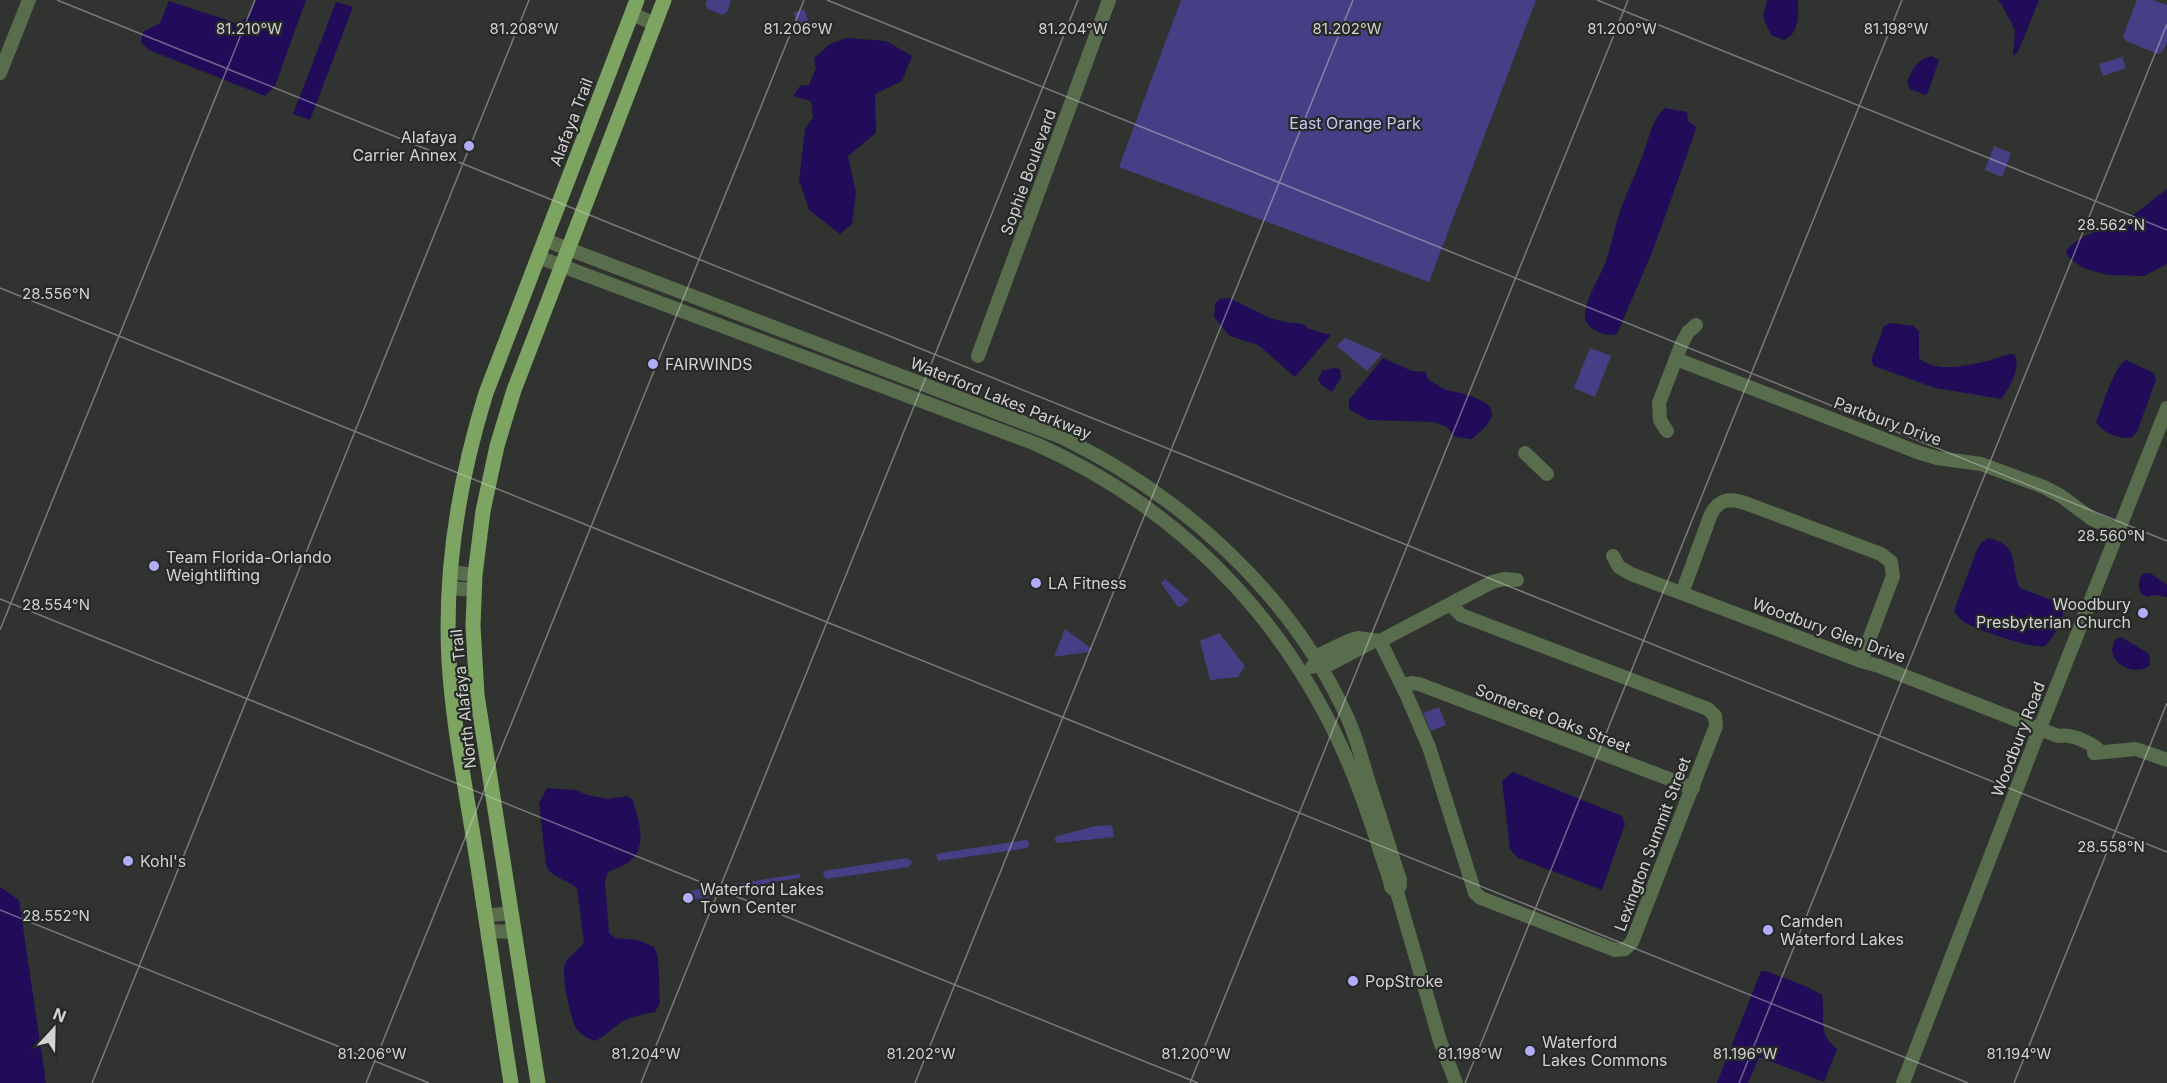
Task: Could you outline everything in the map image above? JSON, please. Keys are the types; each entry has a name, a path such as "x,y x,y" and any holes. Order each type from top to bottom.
{"main road":[{"path":"568,249 664,0"},
{"name":"Alafaya Trail","path":"538,257 634,7"},
{"name":"North Alafaya Trail","path":"538,1083 477,695 473,626 483,511 496,446 514,390 568,249"},
{"name":"North Alafaya Trail","path":"511,1083 452,695 449,660 450,572 458,506 477,422 496,365 538,257"}],"street":[{"path":"0,73 29,0"},
{"name":"Sophie Boulevard","path":"978,356 1109,0"},
{"path":"634,7 655,24"},
{"name":"Waterford Lakes Parkway","path":"545,240 1061,437 1092,452 1163,497 1202,528 1247,572 1287,620 1317,664 1353,730 1400,880 1401,885 1397,892"},
{"name":"Waterford Lakes Parkway","path":"538,257 1036,444 1093,472 1153,511 1202,552 1236,585 1267,622 1302,672 1347,757 1368,813 1391,887 1397,892 1440,1041 1456,1083"},
{"path":"712,322 733,319 800,344 815,343"},
{"path":"1667,431 1660,420 1658,408 1685,338 1696,325"},
{"name":"Parkbury Drive","path":"1676,359 1920,453 1937,458 1981,464 2034,483 2061,496 2092,519 2118,530"},
{"name":"Woodbury Road","path":"1904,1083 2040,728 2167,408"},
{"path":"1525,453 1547,474"},
{"path":"1153,511 1163,497"},
{"path":"1682,593 1711,514 1718,504 1727,499 1740,501 1881,554 1891,562 1893,576 1862,662"},
{"name":"Woodbury Glen Drive","path":"1612,556 1619,567 1624,570 2040,728 2080,750 2092,754 2136,748 2167,760"},
{"path":"450,572 475,583"},
{"path":"1302,672 1317,664 1322,654 1348,641 1358,638 1377,641 1498,580 1517,580"},
{"path":"450,588 475,583"},
{"name":"Lexington Summit Street","path":"1377,641 1402,685 1434,758 1475,893 1481,898 1615,950 1625,949 1631,944 1716,726 1715,716 1711,711 1461,615 1451,605"},
{"name":"Somerset Oaks Street","path":"1402,685 1419,684 1692,788"},
{"path":"487,924 510,913"},
{"path":"487,924 513,932"}],"green space":[{"path":"707,0 731,0 727,12 722,15 708,9 705,4"},
{"name":"East Orange Park","path":"1181,0 1536,0 1429,282 1119,167"},
{"path":"2137,0 2153,0 2167,5 2167,42 2163,51 2158,54 2126,41 2123,36"},
{"path":"804,9 812,30 801,34 794,13"},
{"path":"2122,57 2126,68 2103,76 2099,64"},
{"path":"1994,146 2011,153 2002,177 1985,170"},
{"path":"1345,338 1382,354 1367,371 1337,346"},
{"path":"1590,348 1611,356 1595,397 1574,388"},
{"path":"1165,579 1188,601 1180,607 1177,606 1161,583"},
{"path":"1065,629 1092,649 1088,652 1054,657"},
{"path":"1219,633 1245,666 1238,677 1210,680 1200,641"},
{"path":"1439,707 1446,725 1431,731 1423,713"},
{"path":"1112,825 1114,837 1058,843 1054,840 1057,836 1096,826"},
{"path":"1026,840 1029,842 1028,848 938,861 936,855 941,853"},
{"path":"907,858 912,862 909,867 826,879 823,874 824,871"},
{"path":"799,874 801,876 799,878 768,883 751,891 691,900 687,897 689,891"}],"shaded area":[{"path":"256,0 306,0 275,86 265,96 149,50 141,42 143,32 160,23 169,1 236,23 249,17"},
{"path":"1767,0 1798,0 1798,17 1795,28 1793,33 1784,40 1771,35 1763,17"},
{"path":"1998,0 2039,0 2018,52 2013,56 2015,30"},
{"path":"336,2 353,7 310,120 293,114"},
{"path":"846,38 886,41 912,56 902,81 875,94 876,133 848,156 856,193 852,224 840,234 809,210 799,180 805,129 813,117 811,101 793,96 800,86 809,85 816,68 814,58 830,44"},
{"path":"1932,56 1939,60 1926,95 1910,89 1907,82 1913,69 1919,62"},
{"path":"1665,108 1687,112 1688,121 1696,127 1694,135 1653,250 1617,334 1603,334 1593,329 1586,321 1587,303 1606,261 1621,208 1652,128 1657,117"},
{"path":"2167,189 2167,264 2144,276 2108,275 2083,268 2067,256 2066,251 2073,244 2089,234 2125,220"},
{"path":"1229,298 1270,318 1303,324 1309,329 1331,335 1295,377 1258,345 1230,336 1214,317 1215,304 1220,299"},
{"path":"1890,323 1914,326 1919,332 1919,358 1933,366 1961,366 2014,354 2016,371 2008,389 2001,399 1935,388 1874,366 1871,360 1884,326"},
{"path":"1383,358 1412,371 1426,372 1428,380 1444,389 1479,399 1491,408 1490,419 1472,439 1455,437 1447,427 1434,422 1368,420 1349,409 1349,400"},
{"path":"2126,360 2154,373 2156,380 2137,432 2131,438 2111,434 2096,422 2117,370"},
{"path":"1340,369 1341,378 1332,392 1318,380 1322,371"},
{"path":"1988,538 1998,541 2010,551 2020,588 2062,604 2061,621 2045,646 2017,642 1980,630 1964,622 1954,611 1976,552 1981,543"},
{"path":"2144,573 2150,573 2167,585 2167,597 2154,595 2148,597 2141,594 2139,583"},
{"path":"2121,637 2148,653 2150,665 2133,670 2121,665 2113,656 2112,649 2115,640"},
{"path":"1513,772 1622,816 1625,824 1602,890 1518,858 1510,849 1502,781"},
{"path":"547,788 576,790 587,795 608,799 627,796 632,799 639,821 640,845 637,852 627,863 608,872 605,881 609,933 615,938 638,940 654,947 658,957 660,1003 655,1012 626,1020 595,1041 584,1036 576,1028 567,996 564,977 565,964 584,943 577,888 555,876 546,865 539,803"},
{"path":"0,887 19,900 46,1083 0,1083"},
{"path":"1761,971 1805,986 1822,995 1824,1030 1830,1043 1837,1049 1824,1082 1759,1057 1748,1083 1717,1083"}],"place":[{"name":"Alafaya Carrier Annex","path":"469,146"},
{"name":"FAIRWINDS","path":"653,364"},
{"name":"Team Florida-Orlando Weightlifting","path":"154,566"},
{"name":"LA Fitness","path":"1036,583"},
{"name":"Woodbury Presbyterian Church","path":"2143,613"},
{"name":"Kohl's","path":"128,861"},
{"name":"Waterford Lakes Town Center","path":"688,898"},
{"name":"Camden Waterford Lakes","path":"1768,930"},
{"name":"PopStroke","path":"1353,981"},
{"name":"Waterford Lakes Commons","path":"1530,1051"}]}
